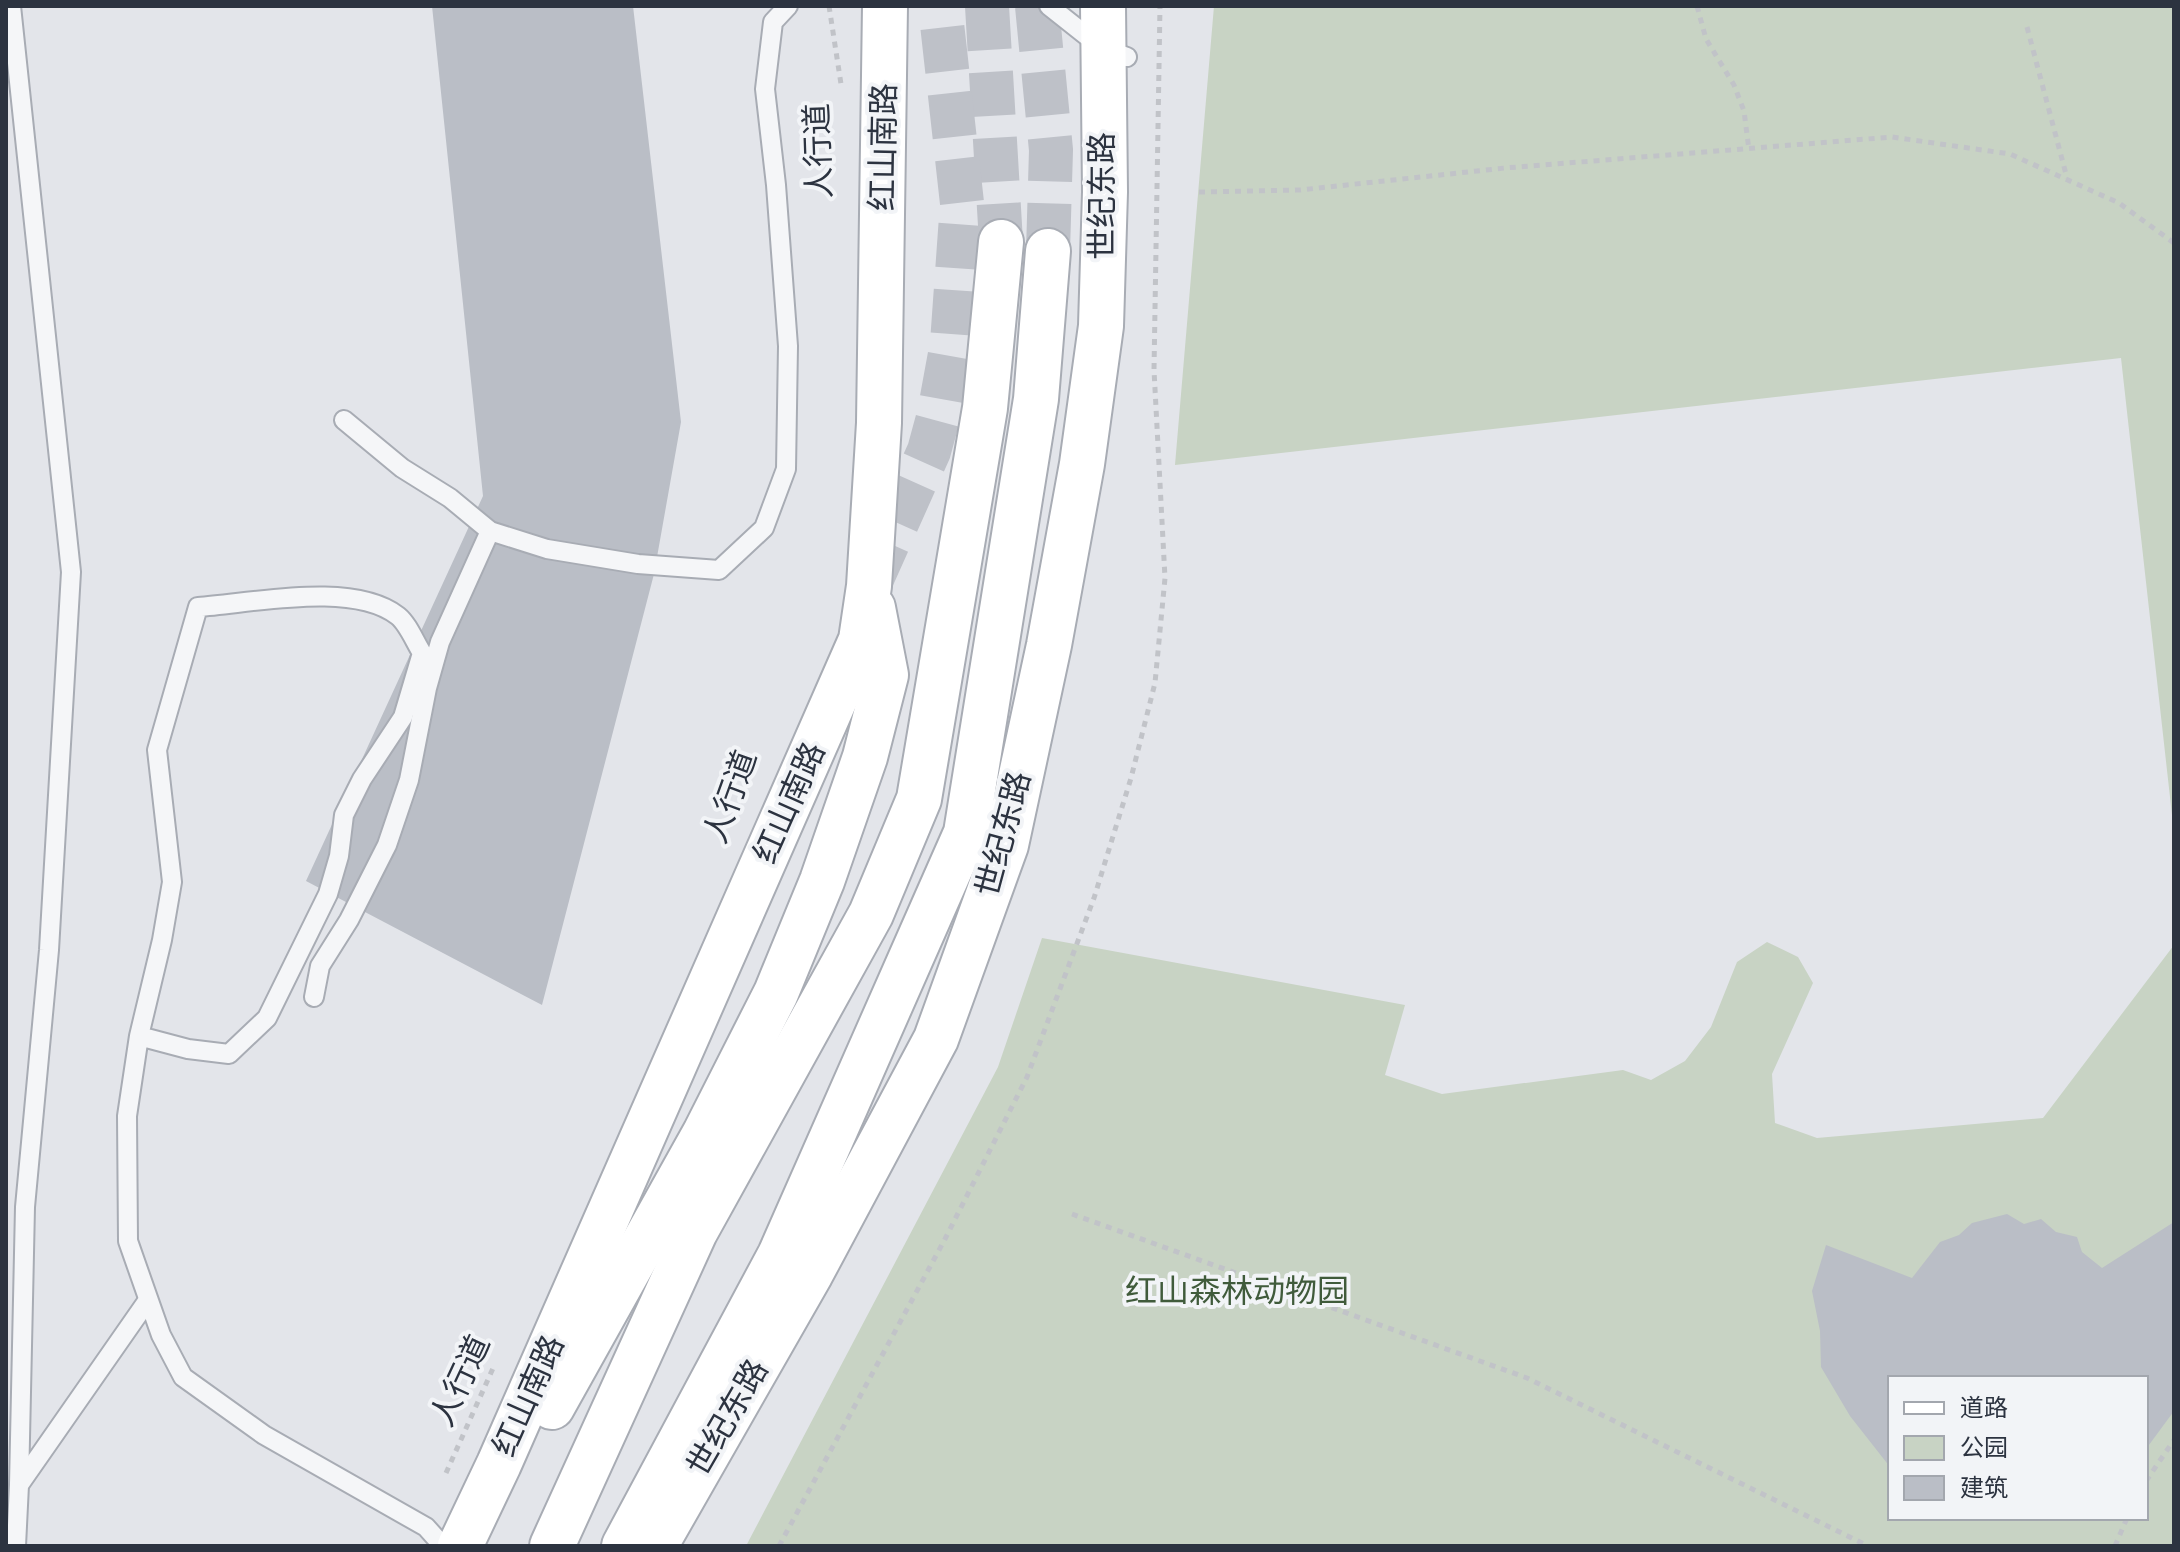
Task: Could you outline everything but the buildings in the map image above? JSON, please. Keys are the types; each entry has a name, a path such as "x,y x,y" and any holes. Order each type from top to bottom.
{"main road":[{"name":"红山南路","path":"443,1537 499,1464 861,640 869,586 879,423 885,6"},
{"name":"世纪东路","path":"655,1546 811,1273 936,1039 1006,845 1049,645 1082,464 1101,326 1111,37"},
{"path":"552,1546 695,1232 871,914 919,799 985,408 1001,242"},
{"path":"624,1546 780,1255 966,833 1036,399 1048,251"},
{"path":"474,1546 705,1133 776,993 822,881 865,757 886,675 869,586"}],"lane":[{"path":"11,6 71,572 49,950 25,1207 16,1546"},
{"path":"344,420 402,468 450,498 490,531 562,551 638,564 719,570 764,528 786,469 788,346 765,89 773,22 788,6"},
{"path":"1049,6 1111,37"},
{"path":"314,997 320,966 349,920 387,845 409,780 427,688 440,642 490,531"},
{"path":"139,1036 188,1049 229,1054 267,1018 328,894 339,856 344,815 362,779 403,717 422,653 400,617 368,600 321,595 198,607 157,750 172,882 139,1036 127,1116 128,1241 161,1335 183,1377 264,1435 443,1537 443,1546"},
{"path":"19,1485 148,1300"}],"path":[{"name":"人行道","path":"829,6 842,92"},
{"path":"1697,6 1706,39 1734,85 1744,111 1749,150"},
{"path":"2027,27 2067,179"},
{"path":"1199,192 1300,190 1505,168 1892,137 2010,154 2119,203 2174,243"},
{"path":"1072,1214 1527,1378 1868,1546"},
{"name":"人行道","path":"443,1537 455,1450 495,1365"},
{"path":"2148,1478 2174,1440"},
{"path":"2115,1546 2126,1520"}],"green space":[{"path":"1214,6 2174,6 2174,833 2121,358 1175,465"},
{"name":"红山森林动物园","path":"1042,938 1405,1005 1385,1075 1442,1094 1623,1070 1651,1080 1685,1061 1711,1027 1737,962 1767,942 1798,957 1813,983 1772,1074 1775,1123 1817,1138 2043,1118 2174,945 2174,1546 746,1546 998,1067"}],"tunnel":[{"path":"870,583 929,451 952,343 962,203 940,6"},
{"path":"987,6 1001,242"},
{"path":"1037,6 1051,150 1048,251"}]}
